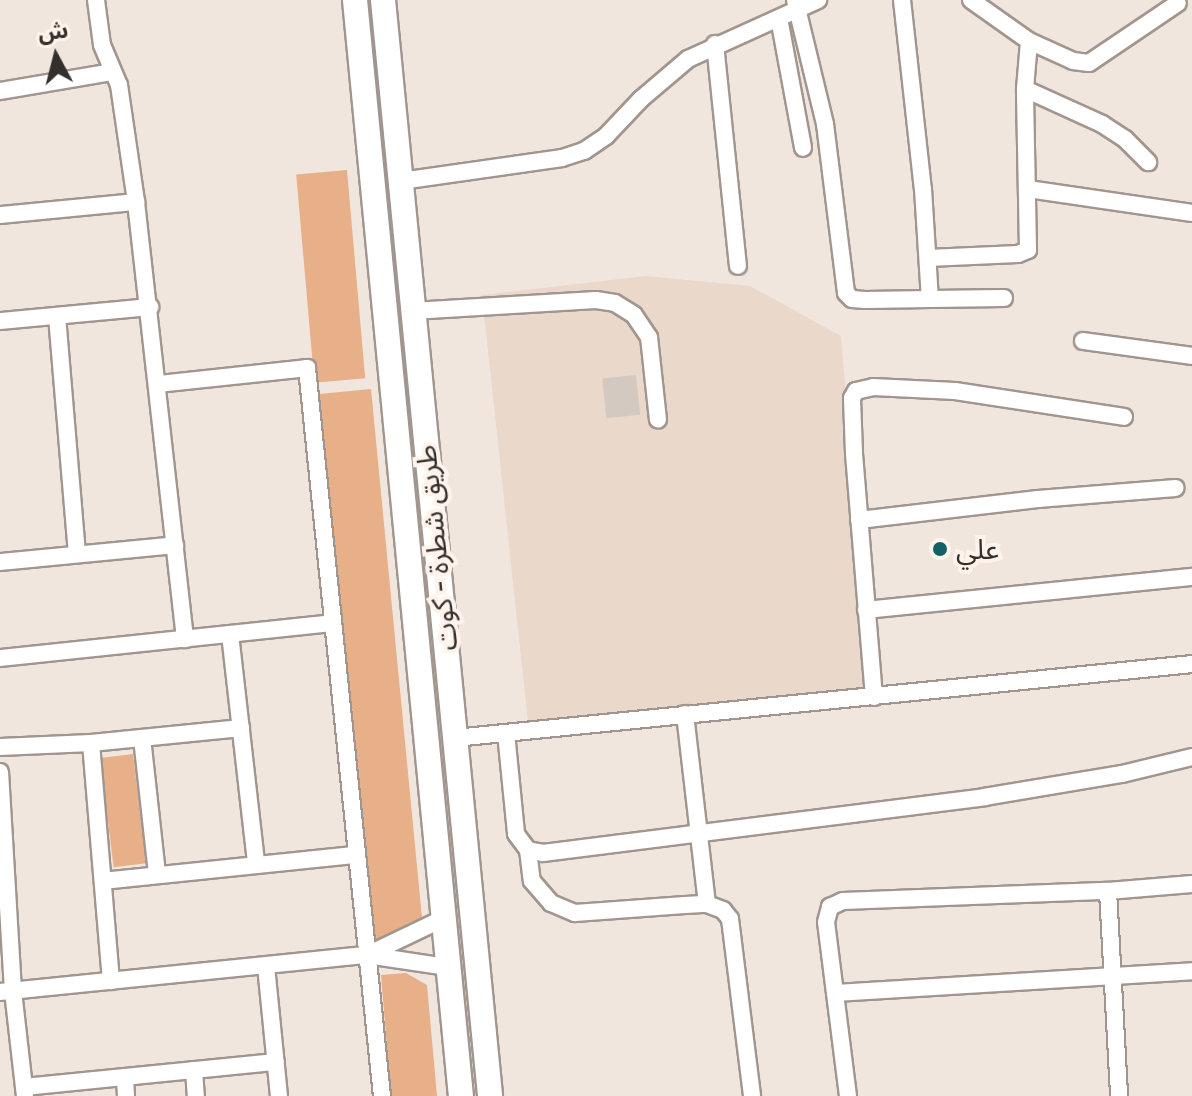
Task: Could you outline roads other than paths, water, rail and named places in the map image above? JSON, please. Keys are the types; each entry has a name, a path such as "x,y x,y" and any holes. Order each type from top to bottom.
{"highway":[{"name":"طريق شطرة - كوت","path":"355,0 446,967 461,1096"},
{"name":"طريق شطرة - كوت","path":"383,0 490,1096"},
{"path":"424,710 452,708"}],"street":[{"path":"96,0 102,45 119,85 136,202 185,639"},
{"path":"401,181 562,158 584,151 606,136 641,99 688,59 715,44 779,18 797,5 818,0"},
{"path":"902,0 930,299"},
{"path":"971,0 1029,41 1073,61 1089,63 1178,3"},
{"path":"797,5 825,124 846,293 852,299 1004,298"},
{"path":"779,18 803,148"},
{"path":"928,258 1018,254 1028,250 1025,89 1029,41"},
{"path":"715,44 738,266"},
{"path":"0,91 112,72"},
{"path":"1025,89 1102,124 1125,139 1148,162"},
{"path":"1028,189 1192,213"},
{"path":"0,215 136,202"},
{"path":"412,311 596,300 615,303 634,315 649,337 658,420"},
{"path":"0,321 150,307"},
{"path":"57,316 77,553"},
{"path":"1083,341 1192,356"},
{"path":"158,384 307,368 382,1096"},
{"path":"874,697 852,398 860,389 955,391 1124,417"},
{"path":"859,520 1038,499 1176,488"},
{"path":"0,562 175,545"},
{"path":"866,610 1192,577"},
{"path":"0,658 331,623"},
{"path":"230,634 256,863"},
{"path":"455,738 1192,664"},
{"path":"685,714 707,904"},
{"path":"0,747 91,743 241,728"},
{"path":"506,733 516,834 528,850 532,881 551,903 575,913 707,904 723,910 730,919 752,1096"},
{"path":"142,738 157,874"},
{"path":"91,743 111,981"},
{"path":"528,850 543,853 984,797 1122,774 1192,757"},
{"path":"0,772 7,992 24,1091 276,1062"},
{"path":"103,881 356,855"},
{"path":"848,1096 826,922 830,907 843,901 1108,891 1192,884"},
{"path":"1108,891 1119,1096"},
{"path":"367,955 442,919"},
{"path":"7,992 367,955 446,967"},
{"path":"266,966 279,1096"},
{"path":"835,993 1192,971"},
{"path":"194,1070 196,1096"},
{"path":"125,1077 126,1096"}],"place":[{"name":"علي","path":"940,549"}]}
